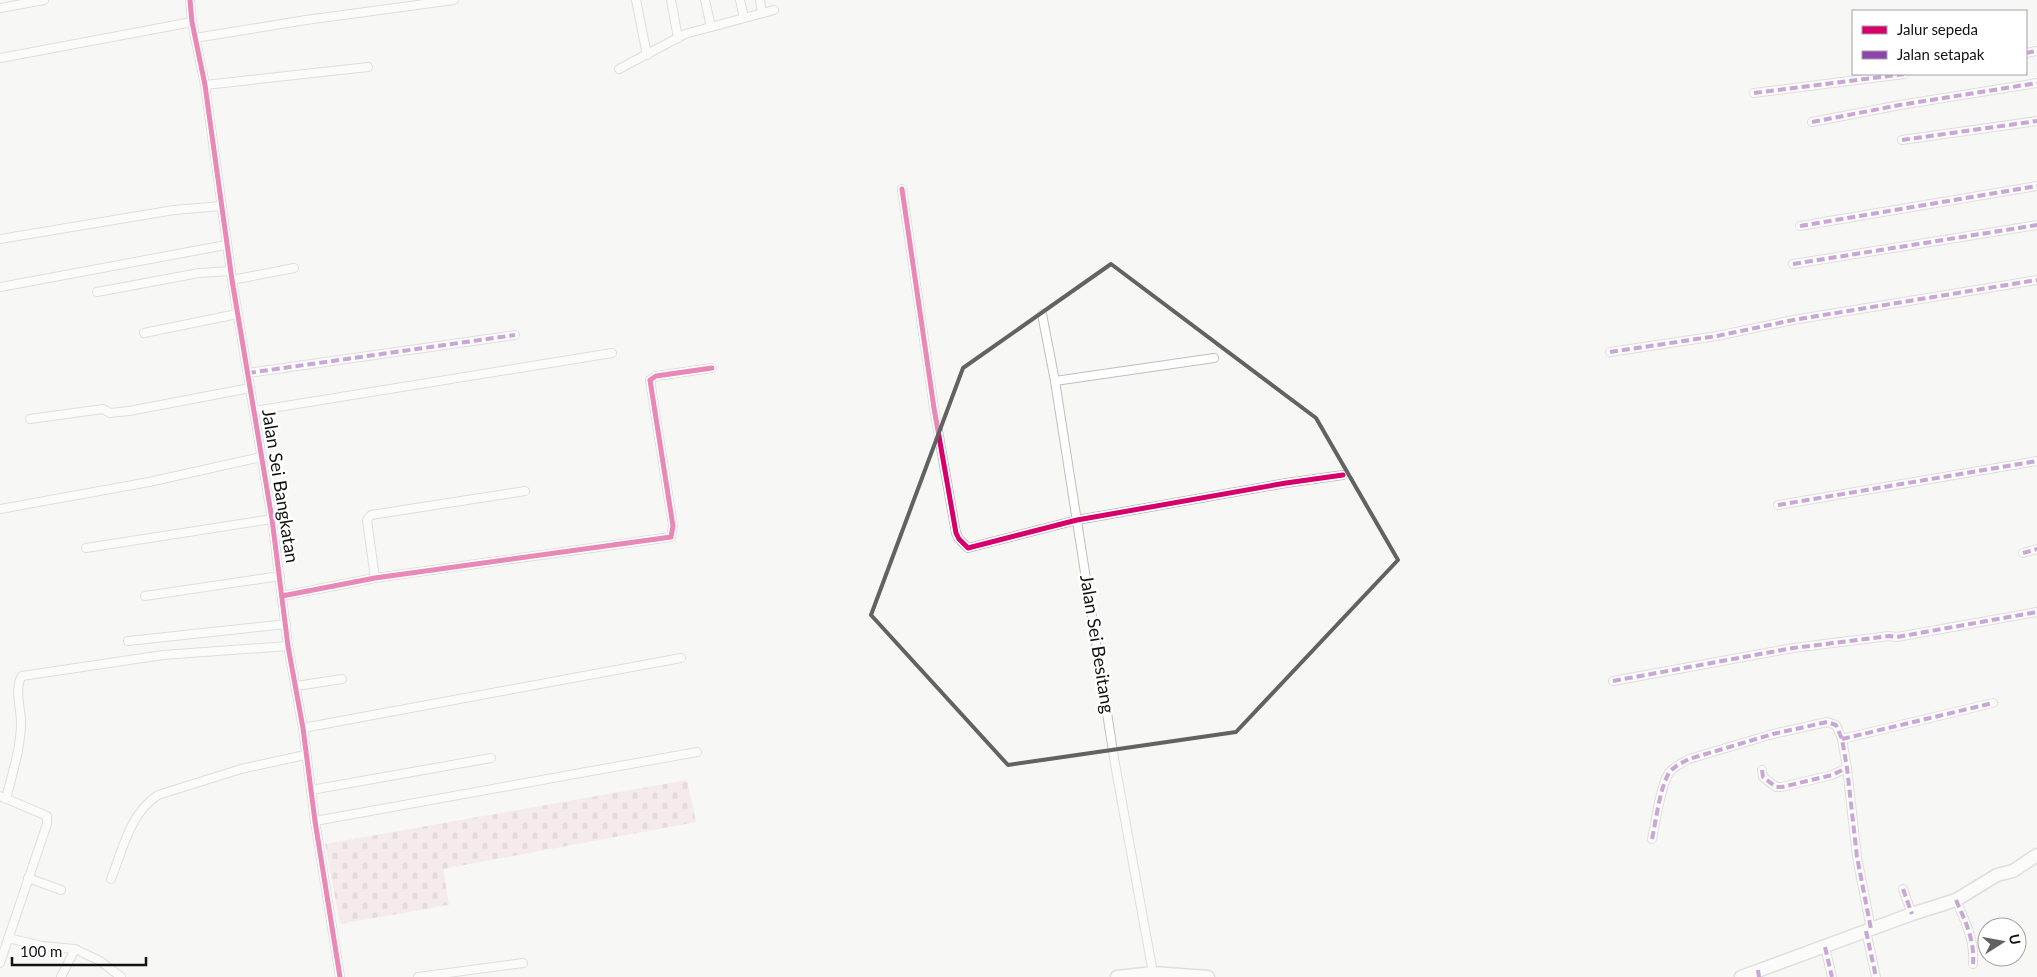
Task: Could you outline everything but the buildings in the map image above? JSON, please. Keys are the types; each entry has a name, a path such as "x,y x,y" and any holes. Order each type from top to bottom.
{"main road":[{"path":"1741,977 1758,974 1868,930 1956,900 1998,875 2013,871 2037,855"},
{"path":"1117,977 1153,973 1208,977"}],"street":[{"path":"0,8 44,0"},
{"name":"Jalan Sei Bangkatan","path":"190,0 192,22 205,85 226,245 272,519 288,646 303,728 305,756 340,977"},
{"path":"195,38 306,20 454,0"},
{"path":"636,0 647,55"},
{"path":"671,0 678,38"},
{"path":"705,0 711,27"},
{"path":"740,0 744,18"},
{"path":"760,0 762,13"},
{"path":"619,69 685,34 774,10"},
{"path":"0,58 192,22"},
{"path":"205,85 368,67"},
{"path":"1754,93 1896,75"},
{"path":"1812,122 1900,105 2037,83"},
{"path":"1902,140 2037,121"},
{"path":"1800,226 2037,186"},
{"path":"902,189 934,408 956,532 959,539 968,548 1077,520 1286,482 1343,475"},
{"path":"0,239 174,210 221,206"},
{"path":"1793,264 2037,225"},
{"path":"0,287 226,245"},
{"path":"232,280 294,268"},
{"path":"97,292 199,273 231,271"},
{"path":"1610,352 1717,336 1793,320 2037,280"},
{"path":"144,333 238,314"},
{"name":"Jalan Sei Besitang","path":"1042,314 1055,381 1115,764 1153,973"},
{"path":"248,373 515,335"},
{"path":"254,410 612,353"},
{"path":"1055,381 1214,358"},
{"path":"282,596 375,578 672,537 673,526 650,380 656,376 712,368"},
{"path":"30,419 102,409 110,413 129,411 250,388"},
{"path":"0,509 148,482 261,457"},
{"path":"1778,505 2037,461"},
{"path":"375,578 367,520 371,514 525,491"},
{"path":"86,548 272,519"},
{"path":"2023,553 2037,550"},
{"path":"145,596 280,576"},
{"path":"1614,681 1793,648 1885,636 1897,637 2037,612"},
{"path":"128,641 286,624"},
{"path":"0,962 47,826 47,816 3,797 20,741 19,684 22,676 163,655 288,646"},
{"path":"303,728 681,658"},
{"path":"296,686 342,679"},
{"path":"1842,739 1993,704"},
{"path":"1652,838 1669,772 1677,765 1689,759 1773,734 1827,722 1836,724 1842,739 1848,768 1857,856 1876,977"},
{"path":"315,821 697,752"},
{"path":"112,879 135,817 148,801 158,795 241,769 305,756"},
{"path":"311,790 491,758"},
{"path":"1762,770 1763,777 1776,787 1782,787 1832,775 1848,768"},
{"path":"28,878 61,890"},
{"path":"1903,889 1912,914"},
{"path":"1956,900 1971,935 1974,949 1973,964"},
{"path":"8,938 42,946 75,949 100,962 121,977"},
{"path":"1825,947 1832,977"},
{"path":"61,977 75,949"},
{"path":"418,977 441,976 523,963"}],"highlighted area":[{"path":"1111,264 1316,418 1398,560 1236,732 1008,765 871,615 963,368"}],"green space":[{"path":"687,780 696,822 443,869 449,905 340,924 325,844"}],"marked path":[{"path":"2027,53 2037,51"},
{"path":"1754,93 1896,75"},
{"path":"1812,122 1900,105 2037,83"},
{"path":"1902,140 2037,121"},
{"path":"1800,226 2037,186"},
{"path":"1793,264 2037,225"},
{"path":"1610,352 1717,336 1793,320 2037,280"},
{"path":"248,373 515,335"},
{"path":"1778,505 2037,461"},
{"path":"2023,553 2037,549"},
{"path":"1613,681 1793,648 1889,636 1897,637 2037,612"},
{"path":"1842,739 1993,703"},
{"path":"1652,839 1663,787 1673,768 1689,759 1773,734 1827,722 1836,725 1842,739 1847,768 1857,857 1871,929"},
{"path":"1762,770 1763,777 1776,787 1782,787 1832,775 1847,768"},
{"path":"1903,889 1912,914"},
{"path":"1956,900 1971,939 1973,964"},
{"path":"1866,931 1876,977"},
{"path":"1825,947 1832,977"},
{"path":"1758,970 1759,977"}],"cycle path":[{"path":"190,0 192,22 205,85 232,280 272,519 288,646 303,728 315,821 340,977"},
{"path":"902,189 934,408 956,533 968,548 1077,520 1286,483 1343,475"},
{"path":"282,596 375,578 671,537 673,526 650,380 656,376 712,368"}]}
